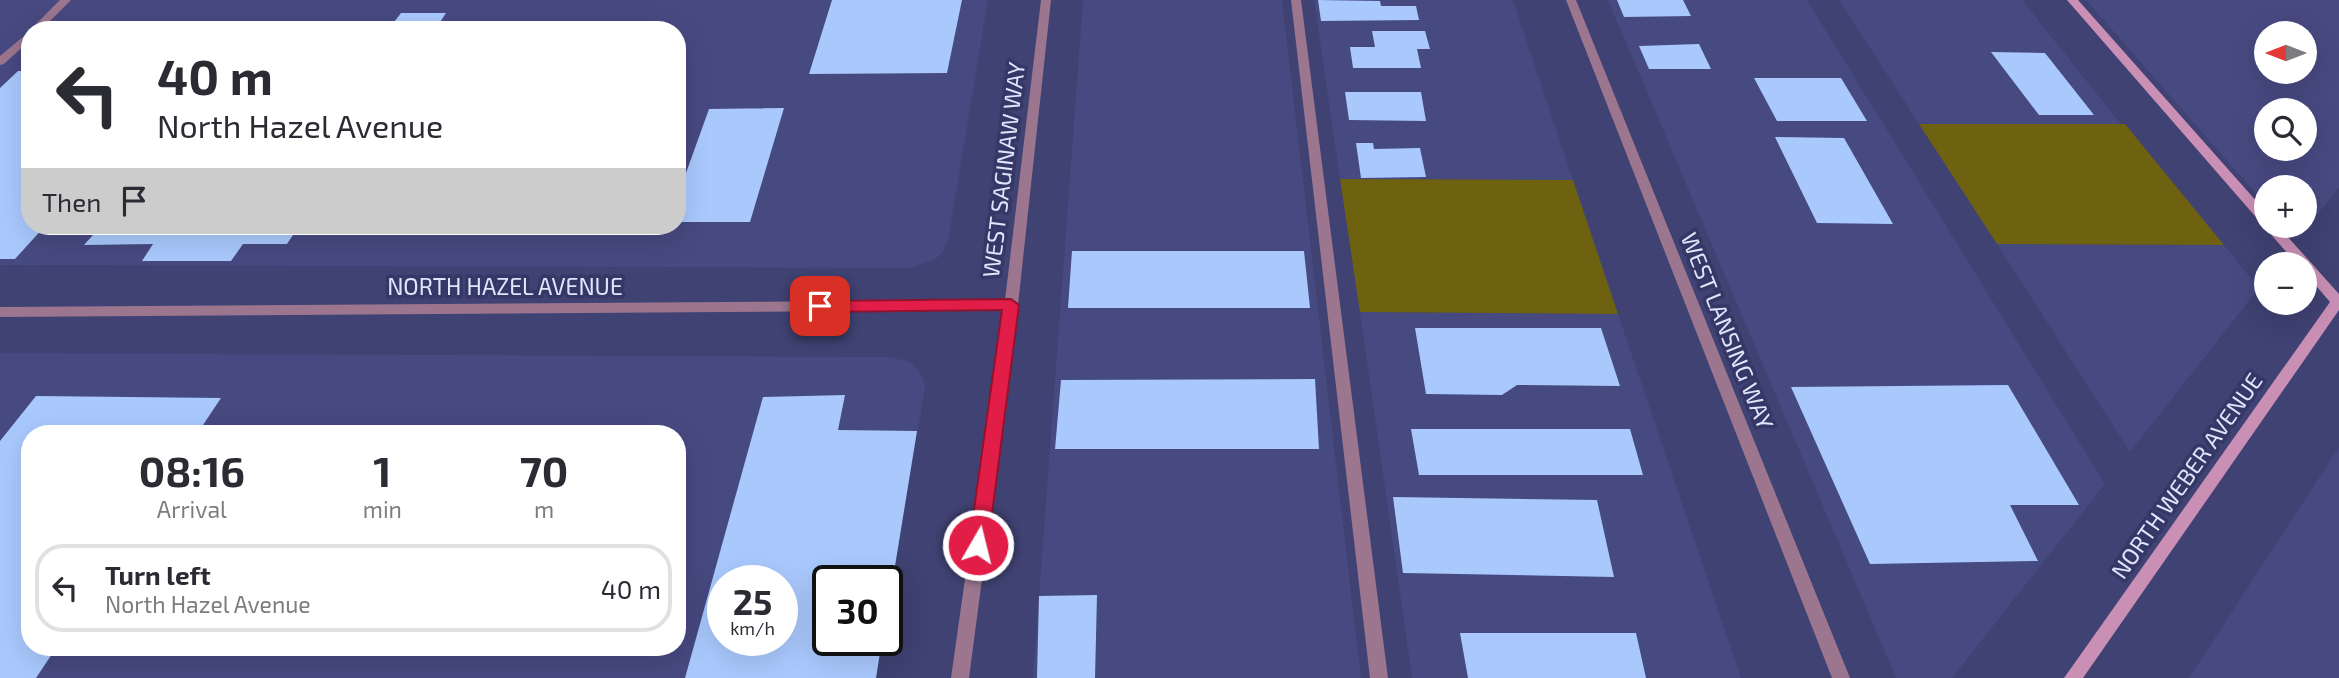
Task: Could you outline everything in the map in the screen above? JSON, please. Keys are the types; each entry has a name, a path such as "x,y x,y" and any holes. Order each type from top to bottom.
{"main road":[{"path":"2072,0 2254,206"},
{"path":"2282,238 2338,301"},
{"name":"NORTH WEBER AVENUE","path":"2073,678 2338,301"}],"street":[{"path":"44,21 66,0"},
{"name":"WEST SAGINAW WAY","path":"960,678 1011,305 1046,0"},
{"path":"1296,0 1379,678"},
{"name":"WEST LANSING WAY","path":"1571,0 1841,678"},
{"path":"0,62 21,42"},
{"name":"NORTH HAZEL AVENUE","path":"0,312 1011,305"}],"shaded area":[{"path":"0,0 988,0 948,241 936,259 909,268 0,265"},
{"path":"1083,0 1282,0 1361,678 1033,678"},
{"path":"1314,0 1513,0 1573,180 1340,179"},
{"path":"1608,0 1807,0 2105,484 1952,678 1896,678"},
{"path":"1839,0 2022,0 2121,124 1919,124"},
{"path":"2086,0 2339,0 2339,187 2317,215 2317,175 2254,175 2254,191"},
{"path":"1919,124 2125,124 2224,245 1997,244"},
{"path":"1340,179 1573,180 1618,314 1360,312"},
{"path":"1997,244 2224,245 2254,282 2254,294 2130,452"},
{"path":"1360,312 1618,314 1741,678 1412,678"},
{"path":"0,353 890,357 910,362 921,374 925,388 895,565 812,565 812,656 880,656 876,678 0,678"},
{"path":"2339,447 2339,678 2189,678"}],"building":[{"path":"832,0 962,0 947,73 809,74"},
{"path":"1318,0 1380,1 1381,6 1416,6 1419,20 1321,21"},
{"path":"1617,0 1683,0 1691,16 1624,17"},
{"path":"401,13 446,13 441,21 395,21"},
{"path":"1372,31 1425,31 1430,49 1417,49 1421,68 1353,68 1350,47 1375,47"},
{"path":"1699,44 1711,69 1649,69 1639,46"},
{"path":"1991,52 2045,53 2094,115 2039,115"},
{"path":"21,71 21,235 37,235 15,259 0,259 0,88"},
{"path":"1754,78 1841,78 1867,121 1777,121"},
{"path":"1345,92 1421,92 1426,121 1349,120"},
{"path":"784,108 750,222 686,222 686,173 709,109"},
{"path":"1775,137 1844,138 1893,224 1817,223"},
{"path":"1356,143 1373,143 1374,149 1420,148 1426,177 1361,178"},
{"path":"93,235 293,235 287,244 243,244 231,261 142,261 153,244 84,245"},
{"path":"1072,251 1304,251 1310,308 1068,308"},
{"path":"1415,328 1601,328 1620,386 1517,385 1502,395 1426,394"},
{"path":"1315,379 1319,449 1055,449 1061,380"},
{"path":"2008,385 2079,505 2010,505 2038,561 1870,564 1791,387"},
{"path":"845,395 838,430 917,431 895,565 812,565 812,656 879,656 876,678 685,678 707,599 707,656 798,656 798,565 716,565 763,397"},
{"path":"36,396 221,398 203,425 21,425 21,656 51,656 36,678 0,678 0,441"},
{"path":"1411,429 1630,429 1643,475 1419,475"},
{"path":"1393,497 1597,500 1614,577 1403,573"},
{"path":"1097,595 1095,678 1037,678 1039,596"},
{"path":"1460,633 1636,633 1646,678 1468,678"}],"route":[{"path":"820,306 1011,305 978,545"}]}
